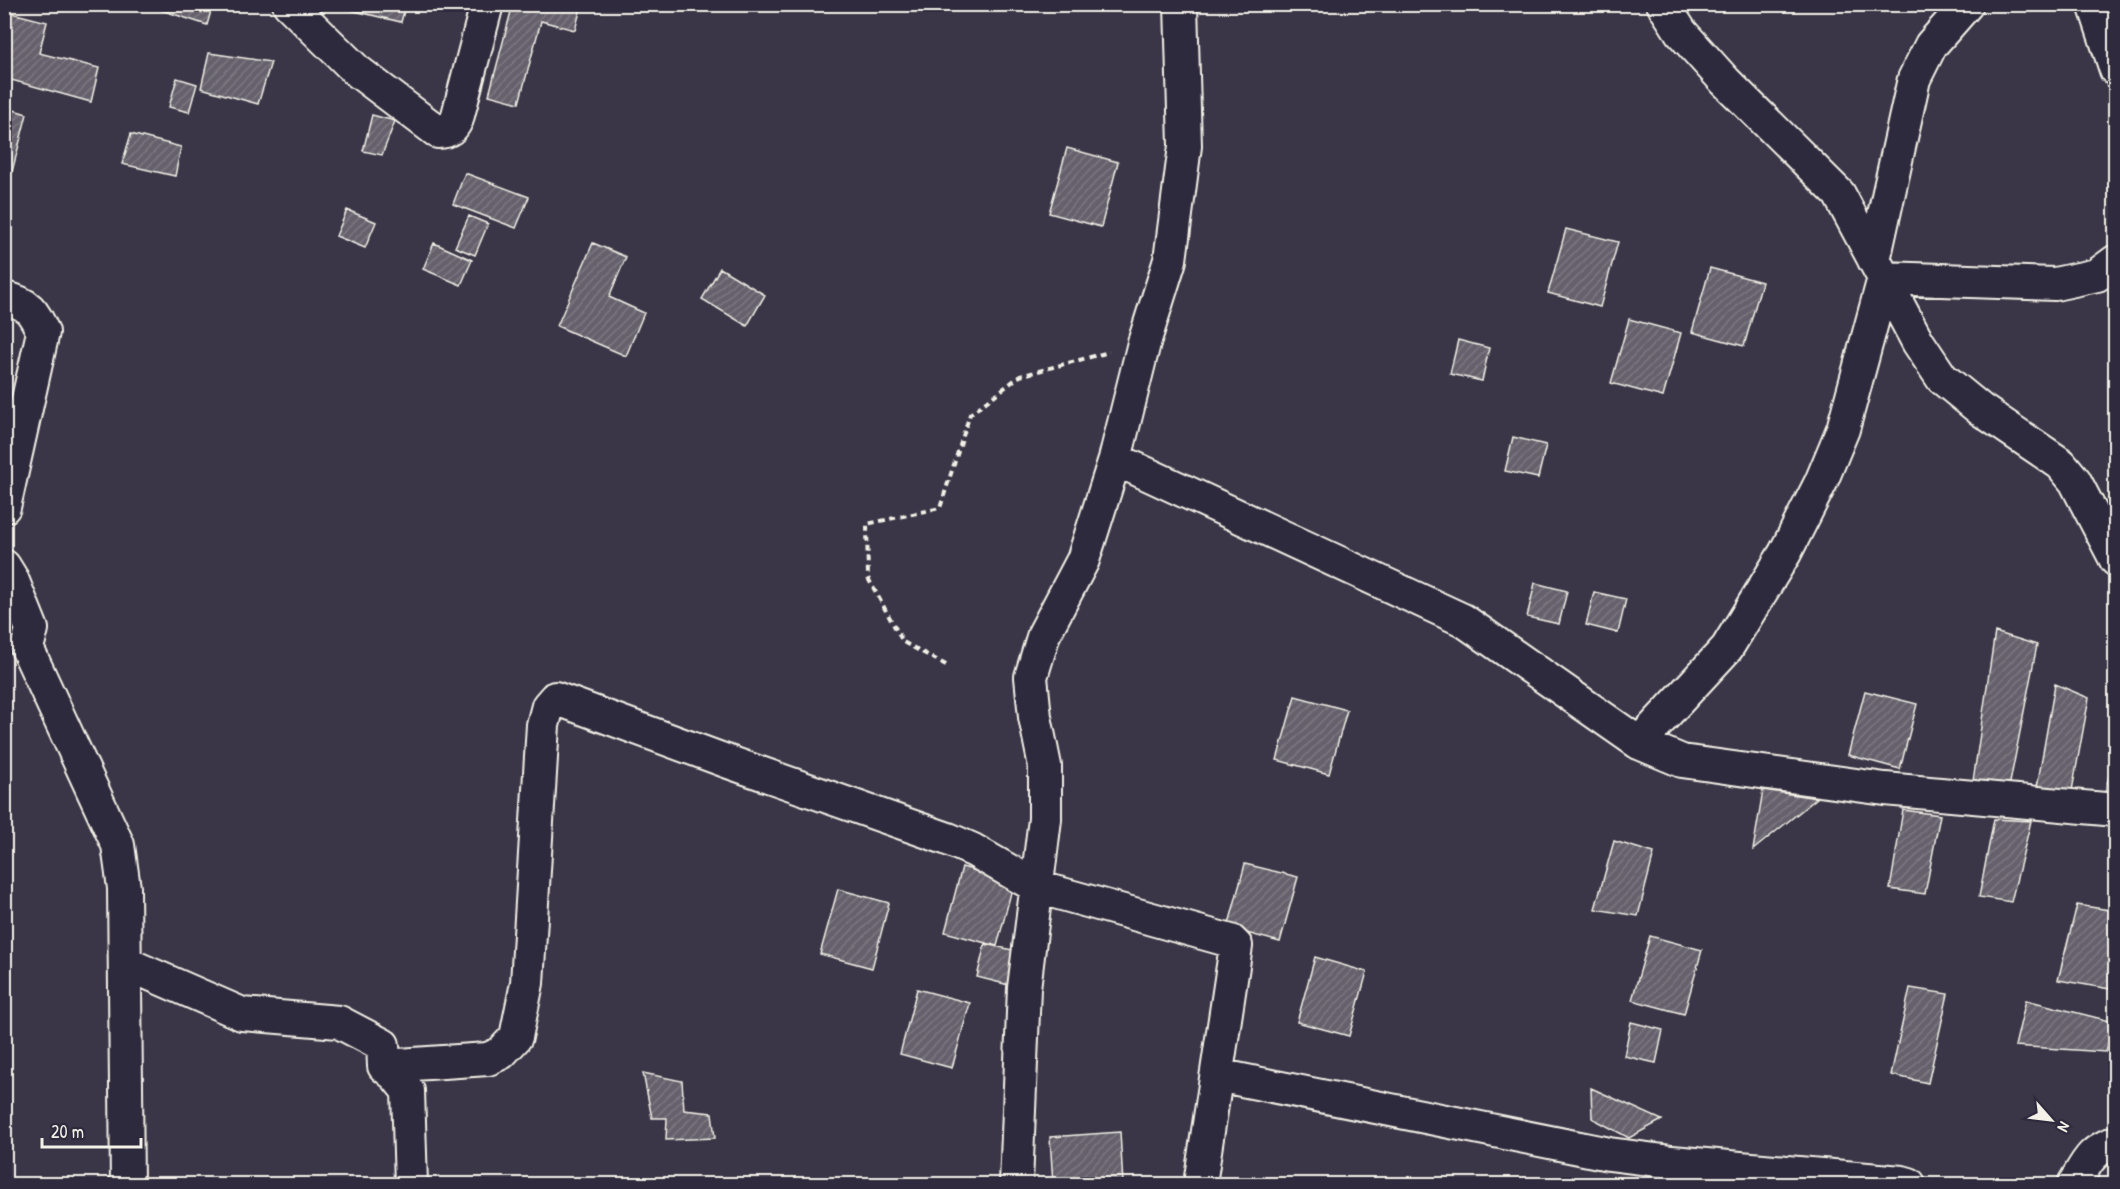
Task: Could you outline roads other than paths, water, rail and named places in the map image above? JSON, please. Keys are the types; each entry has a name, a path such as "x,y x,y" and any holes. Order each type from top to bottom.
{"street":[{"path":"289,4 356,70 438,132 447,132 454,126 457,119 487,4"},
{"path":"1016,1185 1024,988 1045,819 1045,766 1035,717 1031,677 1044,634 1083,560 1115,459 1144,343 1170,260 1185,146 1180,4"},
{"path":"1663,4 1681,32 1725,81 1839,194 1927,356 1942,378 1980,409 2061,464 2075,481 2115,560"},
{"path":"1639,742 1727,648 1791,543 1821,482 1843,429 1879,269 1914,78 1931,45 1966,4"},
{"path":"2094,4 2115,70"},
{"path":"1879,269 2055,284 2097,275 2115,261"},
{"path":"4,298 20,301 34,313 43,333 4,507"},
{"path":"1115,459 1463,620 1639,742 1682,761 1885,789 2115,810"},
{"path":"4,566 12,579 32,629 27,648 118,845 124,888 127,1185"},
{"path":"384,1066 488,1059 501,1053 516,1037 527,982 543,725 548,706 555,698 948,839 973,850 1037,887 1231,941 1236,946 1200,1185"},
{"path":"124,963 242,1014 339,1022 382,1045 384,1066 408,1091 411,1185"},
{"path":"1217,1076 1610,1154 1670,1173 1902,1182 1909,1185"},
{"path":"2074,1185 2090,1155 2103,1146 2115,1142"}]}
